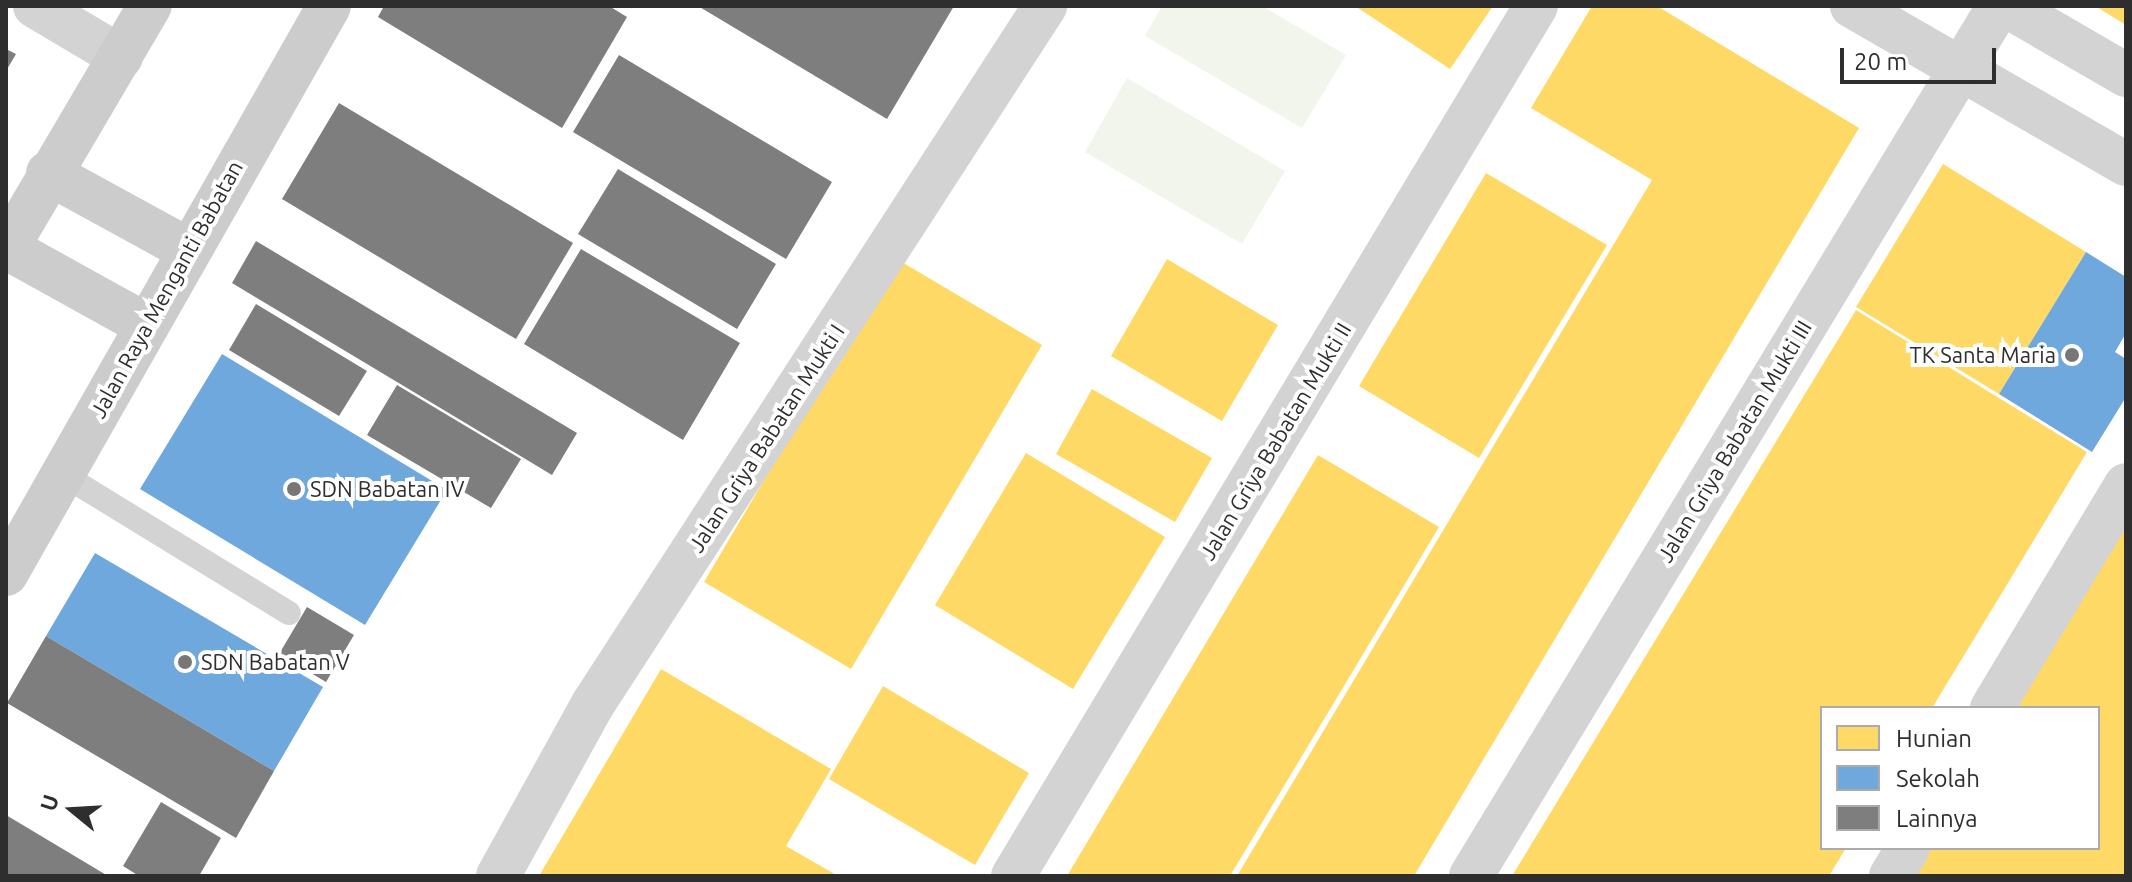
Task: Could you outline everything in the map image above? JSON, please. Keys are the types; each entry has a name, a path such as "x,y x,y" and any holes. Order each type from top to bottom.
{"main road":[{"path":"146,325 19,256 67,184 121,57 150,6"},
{"name":"Jalan Raya Menganti Babatan","path":"6,574 187,249 329,6"},
{"path":"67,184 187,249"}],"street":[{"path":"35,6 121,57"},
{"name":"Jalan Griya Babatan Mukti I","path":"498,876 593,704 1045,6"},
{"name":"Jalan Griya Babatan Mukti II","path":"1013,876 1536,6"},
{"path":"1852,6 2126,164"},
{"name":"Jalan Griya Babatan Mukti III","path":"1471,876 1999,6"},
{"path":"2007,6 2126,75"},
{"path":"1993,706 2126,485"},
{"path":"1891,876 1907,850"}],"lane":[{"path":"62,474 289,613"}],"shaded area":[{"path":"1162,6 1262,6 1346,55 1302,128 1145,36"},
{"path":"1127,78 1285,171 1242,244 1085,152"}],"building: Hunian":[{"path":"1355,6 1493,6 1450,69"},
{"path":"1592,6 1657,6 1859,128 1414,876 1237,876 1652,180 1531,108"},
{"path":"2095,6 2126,6 2126,25"},
{"path":"1943,164 2086,252 1999,394 1856,307"},
{"path":"1486,173 1607,245 1479,458 1359,386"},
{"path":"895,258 1042,345 851,669 704,582"},
{"path":"1167,259 1278,325 1222,421 1111,356"},
{"path":"1856,310 2087,452 1933,706 1820,706 1820,850 1845,850 1829,876 1512,876"},
{"path":"1092,389 1212,458 1175,522 1056,454"},
{"path":"1026,453 1165,537 1073,689 935,605"},
{"path":"1318,455 1439,527 1230,876 1067,876"},
{"path":"2126,504 2126,876 1909,876 1924,850 2100,850 2100,706 2008,706"},
{"path":"661,669 831,769 786,846 838,876 539,876"},
{"path":"883,686 1029,773 975,865 829,779"}],"building: Sekolah":[{"name":"TK Santa Maria","path":"2086,252 2126,277 2126,333 2115,352 2126,359 2126,397 2092,452 1999,394"},
{"name":"SDN Babatan IV","path":"222,354 447,490 365,625 140,489"},
{"name":"SDN Babatan V","path":"95,553 323,687 274,771 46,636"}],"building: Lainnya":[{"path":"384,6 609,6 627,17 562,128 378,17"},
{"path":"698,6 954,6 887,119"},
{"path":"6,49 16,54 6,71"},
{"path":"619,55 832,182 786,259 573,132"},
{"path":"339,103 573,243 516,339 282,199"},
{"path":"618,169 776,264 737,329 578,234"},
{"path":"256,241 577,433 552,475 232,283"},
{"path":"581,249 740,343 683,440 524,344"},
{"path":"256,304 367,371 339,416 229,350"},
{"path":"397,385 521,459 491,508 367,435"},
{"path":"307,607 354,635 326,682 279,654"},
{"path":"46,636 274,771 236,838 7,703"},
{"path":"161,802 221,838 199,876 139,876 123,866"},
{"path":"6,815 108,876 6,876"}],"place":[{"name":"TK Santa Maria","path":"2072,355"},
{"name":"SDN Babatan IV","path":"294,489"},
{"name":"SDN Babatan V","path":"185,662"}]}
